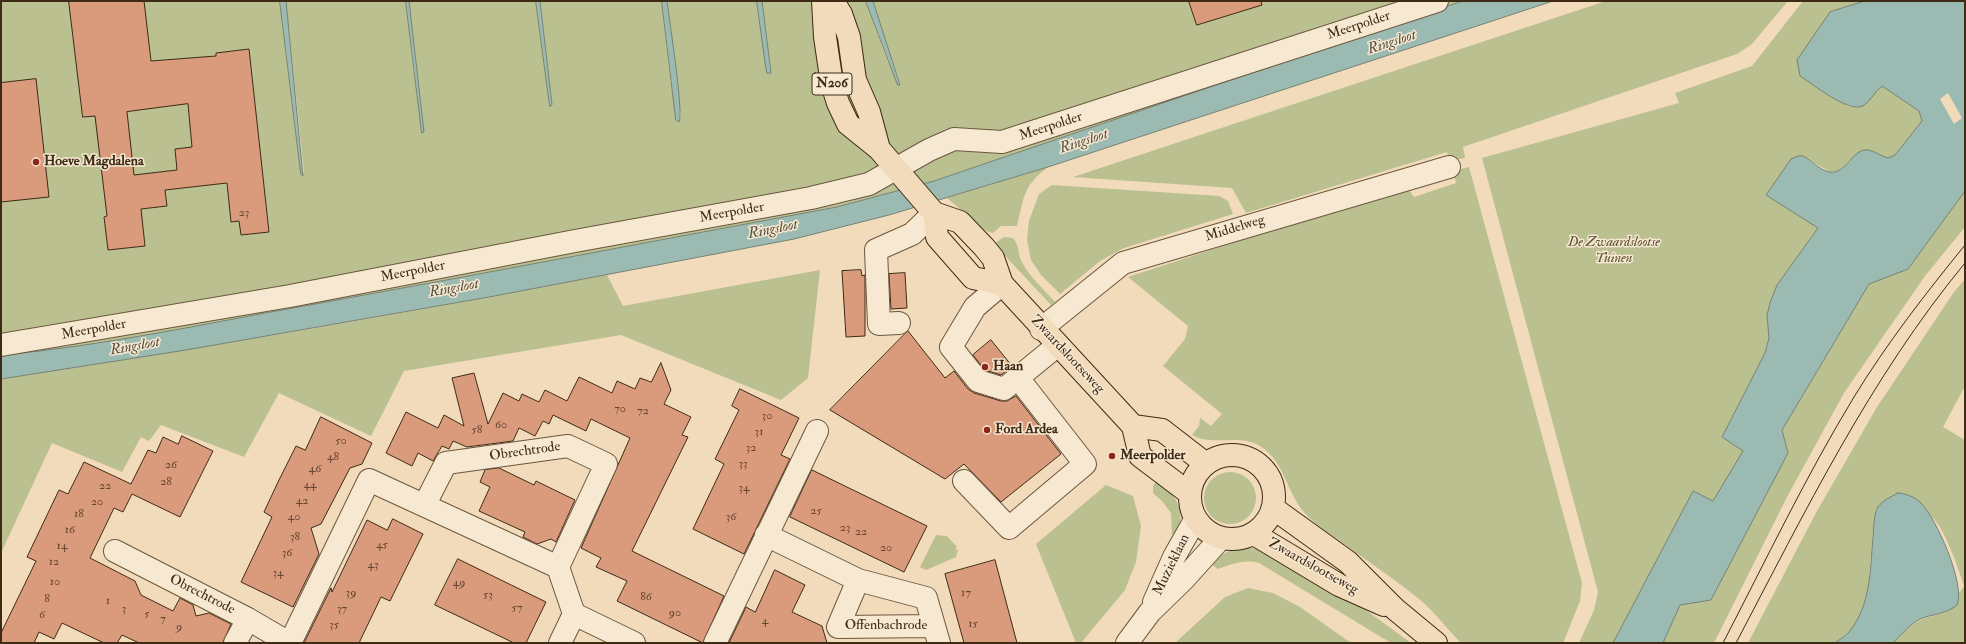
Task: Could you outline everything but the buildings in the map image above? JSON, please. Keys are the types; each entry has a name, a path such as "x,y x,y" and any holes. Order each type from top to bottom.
{"main road":[{"name":"N206","path":"823,1 825,37 831,76 838,103 848,124 879,149 915,190 931,211"},
{"name":"N206","path":"833,1 841,14 849,38 855,80 869,112 879,149"},
{"name":"Zwaardslootseweg","path":"931,211 960,222 979,242 993,258 1002,284 1041,329 1058,345 1133,426 1140,456 1190,493"},
{"path":"931,211 937,237 973,278 1002,284"},
{"path":"1133,426 1162,430 1206,464"},
{"path":"1228,455 1239,456 1255,462 1267,475 1272,485 1274,496 1273,508 1269,518 1254,534 1244,538 1232,540 1221,538 1211,534 1196,520 1189,502 1190,493 1195,477 1206,464 1216,458 1228,455"},
{"name":"Zwaardslootseweg","path":"1273,508 1348,562 1395,609 1436,643"},
{"name":"Zwaardslootseweg","path":"1254,534 1339,585 1395,609"}],"street":[{"name":"Meerpolder","path":"1,345 290,296 575,241 811,198 869,184 928,150 954,139 1002,142 1438,1"},
{"name":"Middelweg","path":"1041,329 1123,263 1449,167"},
{"path":"899,324 879,324 876,250 912,234 931,211"},
{"path":"1002,284 975,307 951,347 978,381 1004,389 1058,345"},
{"path":"964,481 1009,528 1085,464 1018,378"},
{"path":"715,643 817,431"},
{"name":"Obrechtrode","path":"115,551 248,619 289,643 369,480 558,567 606,464 568,446 446,463 424,504"},
{"name":"Muzieklaan","path":"1150,612 1174,557 1196,520"},
{"name":"Offenbachrode","path":"766,535 858,580 926,598 937,635 838,627 858,580"},
{"name":"Muzieklaan","path":"1127,643 1150,612 1183,580 1221,538"},
{"path":"558,567 574,614 560,643"},
{"path":"574,614 634,643"},
{"path":"235,643 248,619"}],"green space":[{"path":"1,1 280,1 301,174 304,172 286,1 406,1 415,80 424,132 409,1 536,1 550,105 552,105 540,1 662,1 671,84 681,119 667,1 757,1 768,73 771,71 762,1 866,1 885,54 900,84 873,1 1463,1 934,181 837,207 153,334 77,346 1,355"},
{"path":"1606,1 1788,1 1752,44 1737,54 1463,147 1465,158 1450,161 1447,152 1246,213 1232,188 1073,177"},
{"name":"De Zwaardslootse Tuinen","path":"1803,1 1865,1 1830,12 1847,106 1854,107 1864,104 1882,86 1919,111 1922,121 1895,155 1888,158 1869,150 1856,155 1845,167 1837,171 1830,172 1803,156 1766,194 1818,228 1777,285 1767,315 1769,338 1765,353 1722,437 1744,451 1713,501 1693,491 1613,643 1579,643 1594,610 1598,592 1482,158 1679,103 1675,93 1752,66"},
{"path":"1048,167 1029,186 1023,200 1017,226 1001,226 993,233 986,231 947,198"},
{"path":"1469,167 1582,583 1580,601 1563,643 1461,643 1419,599 1307,516 1297,503 1280,468 1268,452 1252,442 1243,440 1209,440 1192,435 1199,426 1200,418 1211,426 1222,414 1163,366 1185,339 1188,326 1128,277 1406,186 1414,197 1456,183 1453,171"},
{"path":"1052,185 1219,196 1228,201 1233,214 1124,248 1100,261 1060,294 1041,275 1031,260 1027,240 1029,221 1039,194"},
{"path":"1965,191 1965,227 1925,276 1844,393 1787,497 1714,643 1663,643 1680,605 1711,600 1788,453 1782,430 1869,284 1908,269"},
{"path":"1004,237 1013,238 1025,267 1055,302 1051,305 994,244"},
{"path":"820,270 808,378 781,400 621,335 404,371 371,436 279,393 244,457 161,425 149,441 141,437 122,472 52,443 1,553 1,379 305,330 607,275 623,306"},
{"path":"1965,279 1965,386 1943,427 1965,440 1965,643 1893,643 1916,622 1946,612 1964,586 1946,538 1941,528 1935,521 1930,516 1920,511 1887,499 1879,507 1874,519 1868,591 1858,619 1849,633 1835,643 1748,643 1817,511 1877,407 1954,292"},
{"path":"1225,472 1235,472 1244,476 1252,484 1256,493 1256,503 1252,512 1244,520 1235,524 1225,524 1216,520 1208,512 1204,503 1204,493 1208,484 1216,476"},
{"path":"1157,480 1170,492 1178,504 1180,518 1176,536 1172,535 1171,513 1162,501 1153,493 1153,486"},
{"path":"1106,485 1133,496 1141,526 1136,562 1125,590 1081,643 1076,643 1036,544"},
{"path":"936,535 947,536 957,547 955,549 958,550 956,557 926,570 920,567"},
{"path":"1249,548 1258,549 1359,605 1411,643 1391,643 1259,563 1243,562 1218,569 1211,564 1220,556 1228,552"},
{"path":"1248,588 1273,593 1300,607 1351,643 1175,643 1225,597"}],"water":[{"path":"280,1 286,1 303,176 301,174"},
{"path":"406,1 409,1 424,132 422,133"},
{"path":"536,1 540,1 552,105 550,106"},
{"path":"662,1 667,1 680,102 679,122 676,120"},
{"path":"757,1 762,1 771,73 767,73 766,69"},
{"path":"866,1 873,1 900,85 898,85"},
{"name":"Ringsloot","path":"1463,1 1553,1 1048,167 889,215 794,239 489,297 186,350 1,379 1,355 77,346 153,334 837,207 934,181"},
{"path":"1865,1 1965,1 1965,191 1908,269 1869,284 1782,430 1788,453 1711,600 1680,605 1663,643 1613,643 1693,491 1713,501 1743,451 1722,437 1765,353 1769,338 1767,315 1777,285 1818,228 1766,195 1791,159 1798,156 1803,156 1822,169 1829,172 1835,172 1845,166 1862,150 1868,150 1888,158 1895,155 1922,121 1919,111 1882,86 1866,104 1857,107 1840,102 1800,76 1797,60 1830,12"},
{"path":"1898,493 1915,498 1920,502 1934,522 1948,552 1953,568 1959,595 1957,605 1944,612 1916,621 1893,643 1835,643 1848,633 1862,610 1870,574 1876,511 1882,502"}],"pier":[{"path":"1948,93 1962,118 1954,124 1940,99"}],"tram line":[{"path":"1723,643 1803,488 1854,397 1907,319 1965,245"},
{"path":"1736,643 1814,496 1869,399 1899,352 1965,263"}],"place":[{"name":"Hoeve Magdalena","path":"36,162"},
{"name":"Haan","path":"985,367"},
{"name":"Ford Ardea","path":"987,430"},
{"name":"Meerpolder","path":"1112,456"}]}
